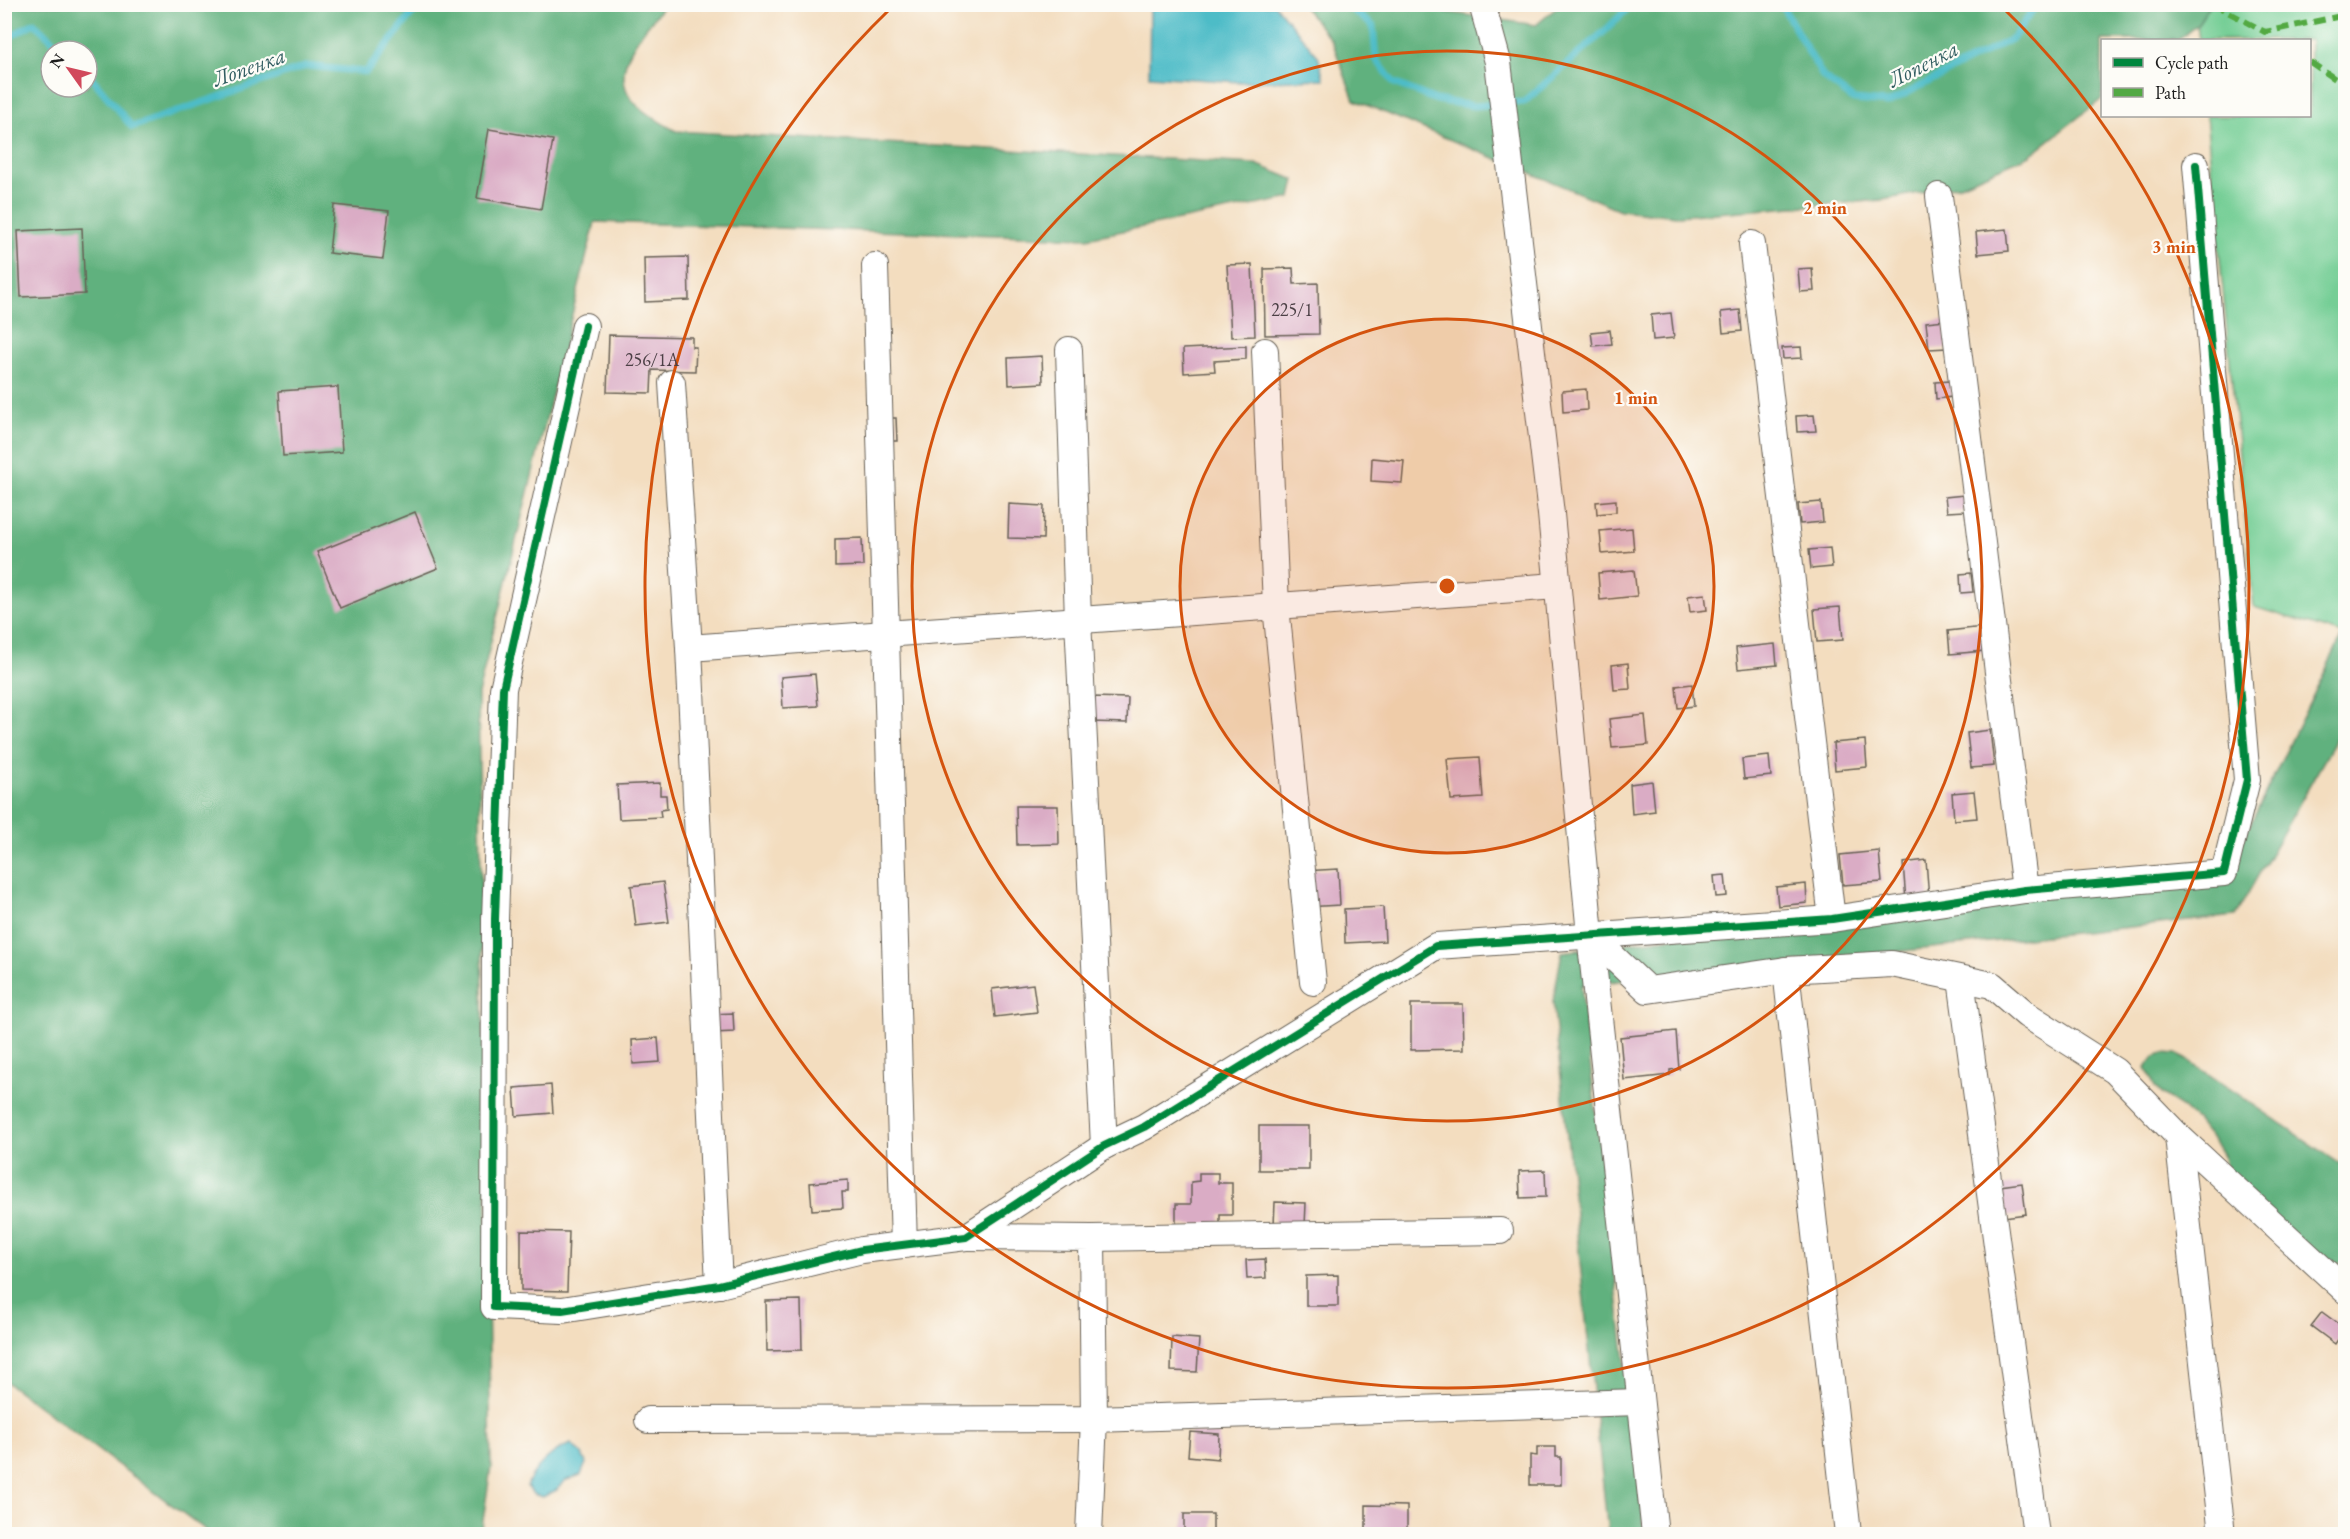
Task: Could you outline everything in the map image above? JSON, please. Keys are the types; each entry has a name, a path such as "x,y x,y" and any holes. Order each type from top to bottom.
{"street":[{"path":"1482,4 1498,62 1557,586 1590,935 1655,1534"},
{"path":"966,1238 1104,1146 1144,1126 1436,946 1832,919 2025,890 2224,873 2247,780 2196,165"},
{"path":"1939,196 2025,890"},
{"path":"1752,244 1832,919"},
{"path":"875,266 903,1245"},
{"path":"585,326 503,689 495,919 494,1307 562,1310 719,1285 862,1250 966,1238 1500,1231"},
{"path":"1069,350 1078,620 1104,1146"},
{"path":"1265,351 1276,606 1312,982"},
{"path":"672,383 689,648 719,1285"},
{"path":"689,648 1557,586"},
{"path":"1590,935 1648,990 1786,970 1892,964 1992,985 2027,1015 2115,1071 2178,1136 2346,1291"},
{"path":"1786,970 1848,1534"},
{"path":"1961,979 2036,1534"},
{"path":"2178,1136 2222,1534"},
{"path":"1089,1534 1094,1419 1092,1238"},
{"path":"648,1420 1094,1419 1640,1402"}],"green space":[{"path":"1561,4 2210,5 2197,25 2178,39 2101,39 2101,100 2030,155 1960,185 1883,200 1677,216 1620,210 1354,100 1332,41 1302,5 1441,5 1446,12 1536,25"},
{"path":"4,5 664,5 636,41 625,68 624,82 629,95 640,108 676,131 1256,164 1295,180 1291,198 1087,238 595,222 478,694 491,1467 481,1534 211,1534 5,1381"},
{"path":"2210,5 2345,5 2346,608 2343,634 2254,607 2206,117 2311,117 2311,39 2199,39 2197,25"},
{"path":"2345,608 2345,724 2235,916 1581,985 1645,1534 1608,1534 1553,1001 1562,952 2231,864 2343,634"},
{"path":"2164,1053 2176,1054 2186,1059 2345,1167 2345,1261 2331,1267 2227,1179 2224,1157 2218,1147 2197,1121 2162,1095 2155,1087 2146,1067 2154,1057"}],"water":[{"path":"1150,5 1275,5 1318,56 1324,79 1240,82 1149,76"},
{"path":"571,1444 582,1454 586,1463 581,1475 564,1481 557,1490 543,1497 533,1494 527,1486 539,1466 551,1455"}],"building":[{"path":"489,129 553,140 541,209 477,198"},
{"path":"334,205 389,211 383,259 329,253"},
{"path":"82,228 85,294 21,297 18,231"},
{"path":"2007,229 2009,251 1978,254 1976,232"},
{"path":"688,257 689,300 645,302 644,258"},
{"path":"1252,264 1255,336 1231,337 1227,265"},
{"path":"1293,268 1294,284 1318,283 1319,334 1265,335 1264,269"},
{"path":"1812,268 1814,291 1800,292 1798,269"},
{"path":"1740,310 1742,331 1723,333 1721,312"},
{"path":"1671,313 1674,338 1653,340 1651,315"},
{"path":"1945,320 1947,348 1929,349 1926,322"},
{"path":"1610,330 1612,344 1593,346 1591,332"},
{"path":"609,335 692,337 692,347 696,347 695,371 652,370 651,393 607,392"},
{"path":"1246,346 1246,359 1214,361 1215,371 1184,373 1183,349"},
{"path":"1801,347 1802,358 1783,359 1782,348"},
{"path":"1042,356 1043,383 1009,385 1008,358"},
{"path":"1950,381 1952,397 1936,399 1935,382"},
{"path":"338,387 342,452 283,456 279,391"},
{"path":"1586,389 1587,410 1563,412 1562,391"},
{"path":"1814,415 1816,431 1797,432 1796,416"},
{"path":"882,418 896,418 897,441 883,441"},
{"path":"1372,458 1404,461 1402,483 1371,481"},
{"path":"1964,495 1965,511 1947,512 1945,497"},
{"path":"1616,500 1616,512 1597,514 1596,502"},
{"path":"1821,502 1823,522 1800,524 1798,504"},
{"path":"1009,504 1044,506 1043,539 1008,538"},
{"path":"415,512 438,568 340,608 317,552"},
{"path":"1632,528 1634,551 1602,554 1600,531"},
{"path":"862,538 863,566 835,567 835,539"},
{"path":"1830,548 1832,567 1811,569 1809,550"},
{"path":"1634,570 1637,596 1600,600 1598,573"},
{"path":"1971,573 1973,592 1961,593 1960,574"},
{"path":"1705,594 1707,610 1690,612 1688,596"},
{"path":"1840,607 1843,640 1817,642 1814,609"},
{"path":"1983,627 1985,651 1950,654 1948,631"},
{"path":"1775,644 1777,665 1738,669 1736,648"},
{"path":"1628,663 1630,689 1614,690 1612,665"},
{"path":"815,674 818,706 783,708 781,677"},
{"path":"1692,684 1694,706 1678,708 1676,686"},
{"path":"1092,697 1128,698 1127,723 1091,722"},
{"path":"1645,715 1648,745 1612,748 1609,719"},
{"path":"1990,730 1994,766 1971,768 1967,733"},
{"path":"1865,740 1867,767 1835,770 1833,743"},
{"path":"1769,756 1771,776 1744,779 1742,759"},
{"path":"1480,757 1483,798 1451,800 1447,759"},
{"path":"1652,781 1655,811 1632,814 1630,784"},
{"path":"660,783 660,795 666,795 667,809 660,810 661,817 619,819 617,785"},
{"path":"1974,791 1977,818 1954,820 1952,793"},
{"path":"1016,806 1058,806 1059,844 1017,845"},
{"path":"1879,851 1882,882 1843,885 1840,855"},
{"path":"1926,860 1929,899 1906,901 1903,863"},
{"path":"1338,869 1340,905 1305,907 1303,871"},
{"path":"1725,875 1727,896 1716,897 1714,876"},
{"path":"663,882 669,922 636,926 631,886"},
{"path":"1806,884 1807,903 1778,906 1776,887"},
{"path":"1383,907 1385,941 1345,943 1344,909"},
{"path":"1033,984 1037,1012 995,1017 992,989"},
{"path":"1411,1004 1463,1004 1464,1049 1411,1050"},
{"path":"733,1013 734,1032 713,1033 712,1014"},
{"path":"1676,1031 1679,1069 1670,1070 1670,1075 1624,1080 1620,1037"},
{"path":"658,1038 660,1062 633,1064 632,1040"},
{"path":"551,1085 553,1113 516,1116 514,1088"},
{"path":"1259,1126 1309,1126 1309,1170 1259,1170"},
{"path":"1545,1170 1546,1197 1520,1198 1519,1171"},
{"path":"1199,1173 1218,1173 1218,1183 1232,1183 1232,1215 1220,1215 1220,1225 1176,1225 1176,1204 1191,1204 1191,1182 1199,1181"},
{"path":"848,1180 848,1192 842,1192 843,1208 812,1210 810,1183"},
{"path":"2022,1183 2026,1214 2004,1217 2000,1186"},
{"path":"1275,1202 1306,1203 1305,1226 1274,1225"},
{"path":"521,1231 569,1232 567,1291 521,1290"},
{"path":"1265,1259 1266,1278 1247,1279 1246,1260"},
{"path":"1338,1275 1338,1306 1306,1306 1306,1276"},
{"path":"801,1300 802,1350 767,1351 766,1301"},
{"path":"2322,1312 2345,1329 2335,1344 2311,1326"},
{"path":"1172,1337 1199,1339 1197,1372 1171,1371"},
{"path":"1190,1432 1219,1434 1218,1459 1188,1456"},
{"path":"1537,1447 1556,1447 1556,1457 1561,1457 1561,1485 1530,1485 1530,1455 1537,1456"},
{"path":"1366,1505 1407,1506 1407,1532 1366,1532"},
{"path":"1184,1514 1213,1514 1213,1534 1184,1534"}],"waterway":[{"name":"Лопенка","path":"99,87 132,127 307,66 366,72 420,4"},
{"name":"Лопенка","path":"1345,4 1373,26 1376,59 1394,83 1436,100 1474,106 1524,102 1632,4"},
{"name":"Лопенка","path":"1781,4 1823,77 1854,100 1888,103 2013,38 2037,4"},
{"name":"Лопенка","path":"4,40 34,23 51,39"}],"marked path":[{"path":"2213,4 2265,32 2346,15"},
{"path":"2311,63 2346,86"}],"cycle path":[{"path":"585,326 503,689 495,919 494,1307 562,1310 719,1285 862,1250 966,1237 1104,1146 1144,1127 1436,946 1832,919 2025,890 2224,873 2247,780 2196,165"}]}
